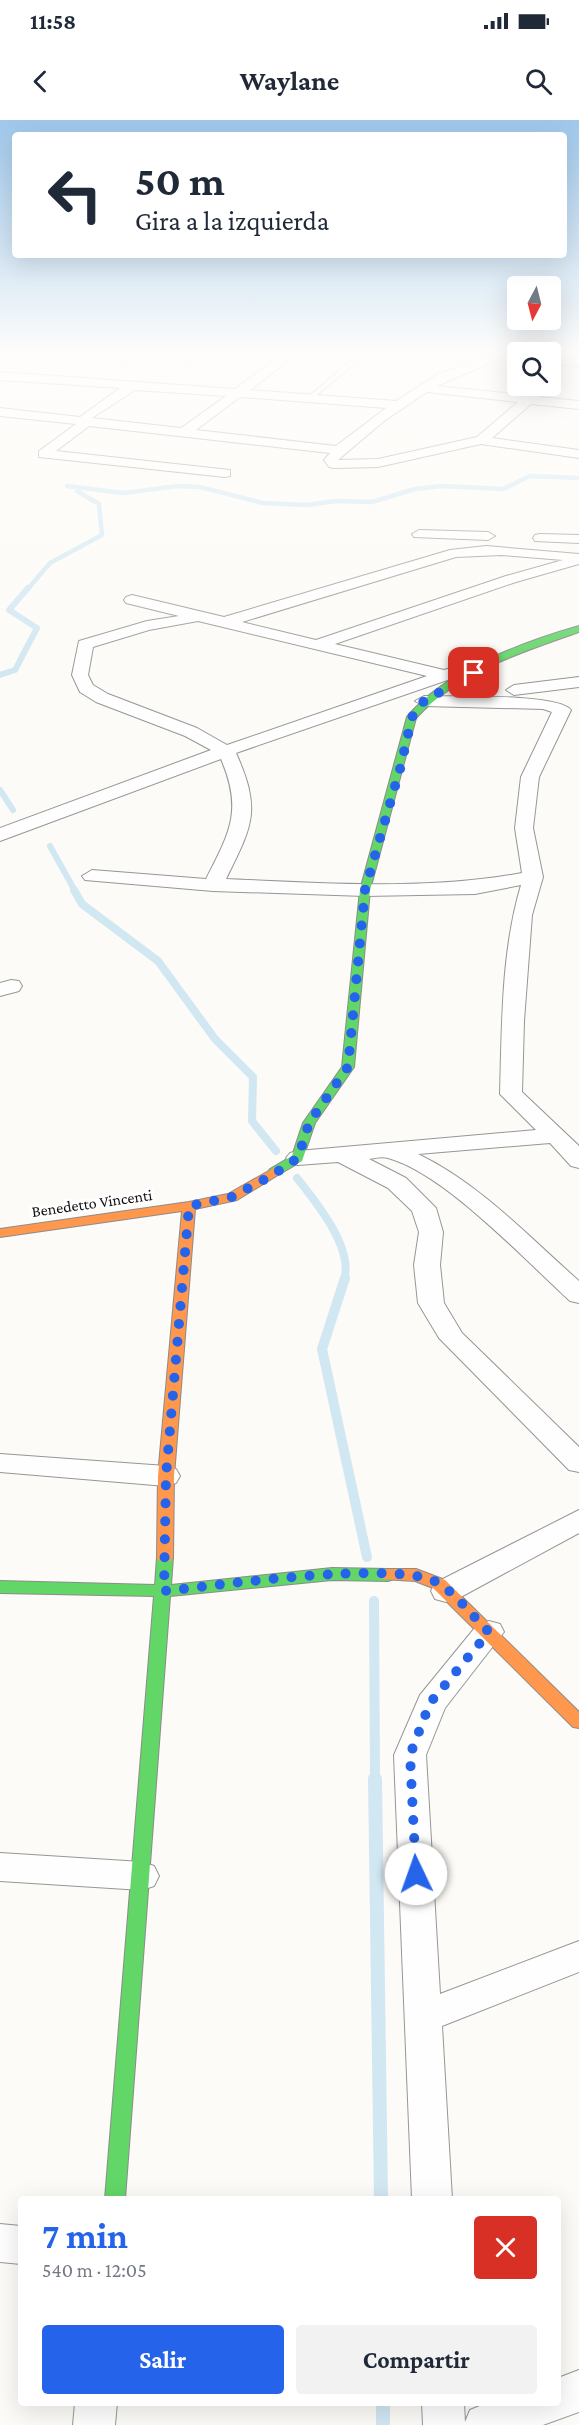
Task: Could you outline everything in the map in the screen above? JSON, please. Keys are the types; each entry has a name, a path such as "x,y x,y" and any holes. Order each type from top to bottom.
{"street":[{"path":"126,463 225,473"},
{"path":"333,463 361,465 373,463"},
{"path":"419,534 579,539"},
{"path":"225,622 454,553 483,550 525,551 579,559"},
{"path":"314,646 511,579 579,559"},
{"path":"132,600 314,646 446,676"},
{"path":"202,618 147,626 85,644 80,675 86,688 102,698 191,732 226,751 241,782 245,808 241,828 213,885"},
{"path":"556,1135 298,1158 309,1123 348,1067 365,890 400,769 412,717 424,701 474,673 519,650 579,629"},
{"path":"0,836 226,751 461,670 474,673"},
{"path":"424,701 579,682"},
{"path":"424,701 545,704 562,710 557,725 542,747 530,777 524,828 533,877 522,915 513,1021 511,1094 556,1135 579,1161"},
{"path":"92,876 213,885 365,890 475,888 533,877"},
{"path":"390,1150 434,1171 464,1192 579,1294"},
{"path":"342,1154 397,1183 424,1208 431,1232 427,1265 431,1303 452,1338 579,1463"},
{"name":"Benedetto Vincenti","path":"0,1233 189,1206 232,1197 298,1158"},
{"path":"115,2196 164,1591 166,1476 189,1206"},
{"path":"0,1463 166,1476"},
{"path":"446,1591 579,1520"},
{"path":"0,1587 164,1591 332,1574 416,1575 439,1584 579,1722"},
{"path":"432,2196 410,1755 430,1703 489,1632"},
{"path":"0,1867 142,1876"},
{"path":"423,2017 579,1956"},
{"path":"0,2243 18,2245"},
{"path":"561,2398 579,2391"},
{"path":"94,2425 96,2406"},
{"path":"443,2406 444,2425"},
{"path":"485,2425 538,2406"}],"waterway":[{"path":"67,486 123,493 178,486 200,487 263,503 307,505 336,501 372,502 415,489 441,486 503,489 530,476 579,478"},
{"path":"27,590 50,563 102,535 99,504 77,491"},
{"path":"0,675 15,670 37,628 9,610 28,588"},
{"path":"0,790 13,810"},
{"path":"50,846 75,891"},
{"path":"74,890 82,904 158,961 215,1039 253,1077 252,1121 276,1151"},
{"path":"297,1178 323,1212 339,1240 346,1267 344,1280"},
{"path":"345,1278 322,1349 367,1557"},
{"path":"374,1601 375,1780"},
{"path":"375,1779 381,2196"},
{"path":"383,2406 383,2425"}],"traffic: fast":[{"path":"274,1172 298,1158 309,1123 348,1067 365,890 412,717 426,702 466,675 513,653 579,629"},
{"path":"115,2196 165,1557"},
{"path":"0,1587 164,1591 332,1574 388,1575"}],"traffic: slow":[{"path":"0,1233 189,1206 232,1197 274,1172"},
{"path":"165,1557 166,1476 189,1206"},
{"path":"388,1575 416,1575 439,1584 579,1722"}],"route":[{"path":"416,1874 410,1755 430,1703 489,1632 439,1584 416,1575 332,1574 164,1591 166,1476 189,1206 232,1197 298,1158 309,1123 327,1094 348,1067 365,890 400,769 412,717 424,701 474,673"}]}
